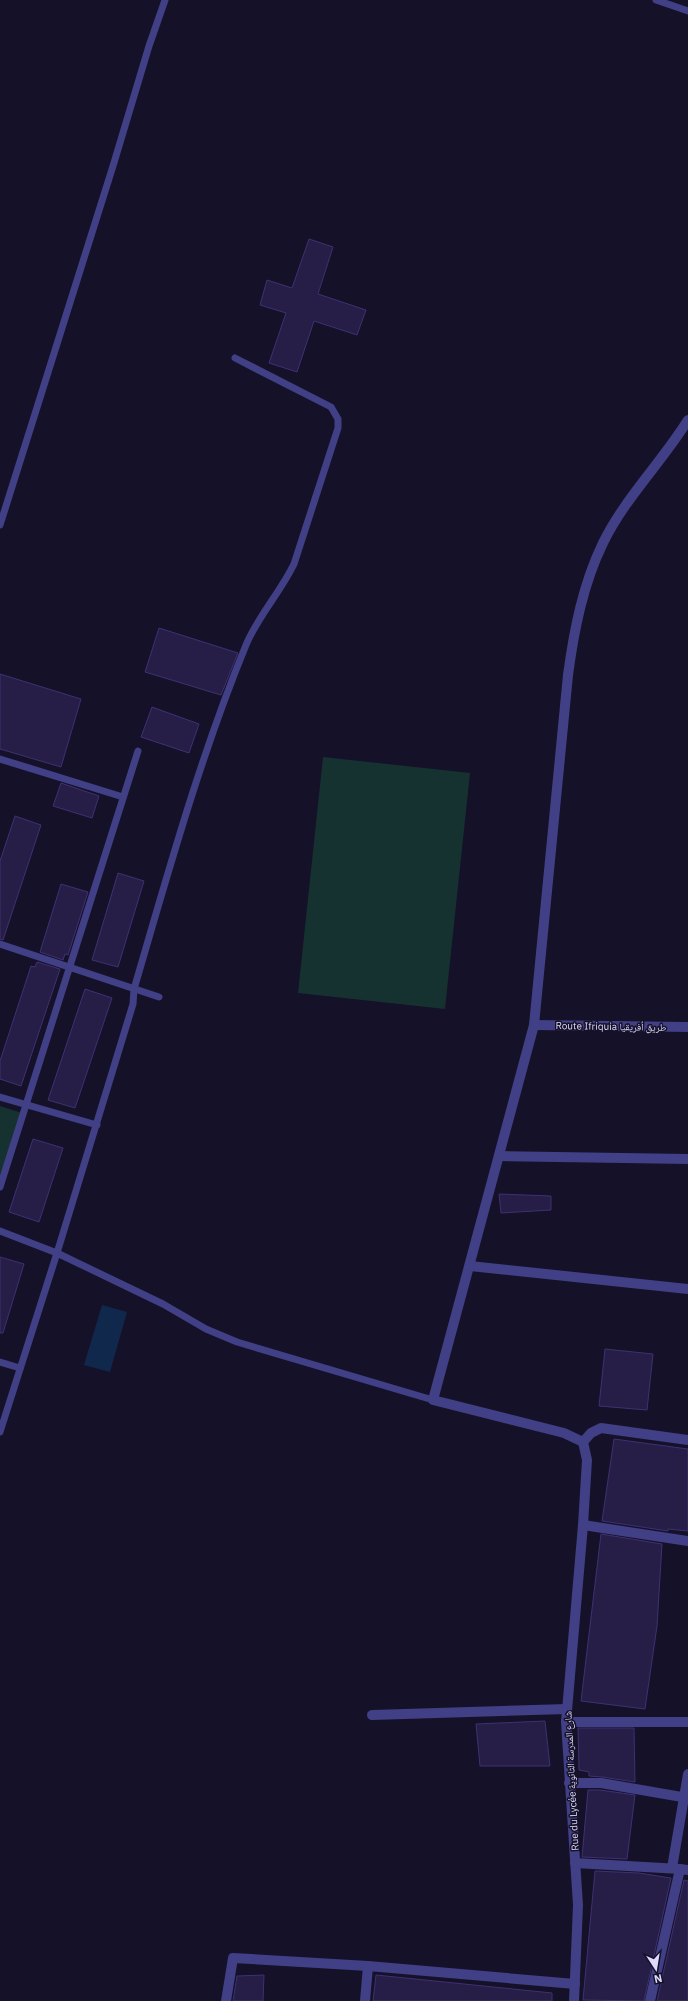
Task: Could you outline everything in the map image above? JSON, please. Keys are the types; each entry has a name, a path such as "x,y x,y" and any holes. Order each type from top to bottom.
{"street":[{"path":"688,420 630,499 603,543 583,594 573,636 568,675 534,1025 433,1400 564,1433 583,1442 591,1433 601,1428 688,1440"},
{"name":"Route Ifriquia طريق أفريقيا","path":"534,1025 688,1027"},
{"path":"499,1156 688,1159"},
{"path":"470,1266 688,1289"},
{"name":"Rue du Lycée شارع المدرسة الثانوية","path":"574,2001 578,1905 566,1722 583,1525 586,1460 583,1442"},
{"path":"583,1525 688,1541"},
{"path":"372,1715 567,1709"},
{"path":"566,1722 688,1722"},
{"path":"650,2001 680,1869 688,1774"},
{"path":"569,1783 601,1783 686,1798"},
{"path":"575,1863 680,1869"},
{"path":"226,2001 233,1958 368,1966 575,1984"},
{"path":"365,2001 368,1966"}],"lane":[{"path":"0,525 113,166 149,46 165,0"},
{"path":"656,0 688,11"},
{"path":"0,1432 97,1125 133,1004 134,989 194,784 246,644 262,615 284,584 294,564 338,428 338,419 331,408 235,358"},
{"path":"0,1187 138,751"},
{"path":"0,758 123,797"},
{"path":"0,944 159,997"},
{"path":"0,1096 97,1125"},
{"path":"0,1231 58,1252 163,1304 202,1326 237,1342 433,1400"},
{"path":"0,1362 20,1368"}],"green space":[{"path":"323,757 470,773 445,1009 298,993"},
{"path":"0,1106 22,1113 0,1184"}],"water":[{"path":"102,1305 127,1312 110,1372 84,1365"}],"building":[{"path":"309,239 333,247 318,294 366,310 357,335 314,321 297,372 269,363 286,313 260,305 267,280 292,288"},
{"path":"159,628 238,653 221,695 145,672"},
{"path":"0,674 81,699 61,767 0,749"},
{"path":"152,707 199,724 189,753 141,737"},
{"path":"61,783 99,796 92,818 53,806"},
{"path":"15,816 41,825 3,940 0,939 0,861"},
{"path":"118,873 144,881 118,967 92,960"},
{"path":"61,884 88,892 68,955 65,954 63,960 40,952"},
{"path":"37,962 60,969 21,1086 0,1079 0,1061 31,966 35,967"},
{"path":"85,989 112,998 75,1108 48,1100"},
{"path":"33,1139 63,1148 39,1222 9,1212"},
{"path":"499,1194 551,1196 551,1210 501,1213"},
{"path":"0,1257 24,1264 3,1333 0,1333"},
{"path":"605,1349 653,1354 647,1410 599,1406"},
{"path":"614,1439 688,1449 688,1531 668,1529 668,1531 602,1521"},
{"path":"601,1534 662,1544 657,1626 645,1709 581,1701"},
{"path":"545,1721 550,1766 480,1766 476,1724"},
{"path":"578,1728 634,1728 635,1782 589,1776 589,1772 579,1770"},
{"path":"588,1790 600,1790 635,1795 627,1859 582,1857"},
{"path":"595,1871 639,1873 671,1878 644,2001 583,2000"},
{"path":"684,1880 688,1881 688,2001 657,2001"},
{"path":"264,1975 263,2001 233,2001 237,1976"},
{"path":"376,1975 552,1993 552,2001 373,2001"}]}
